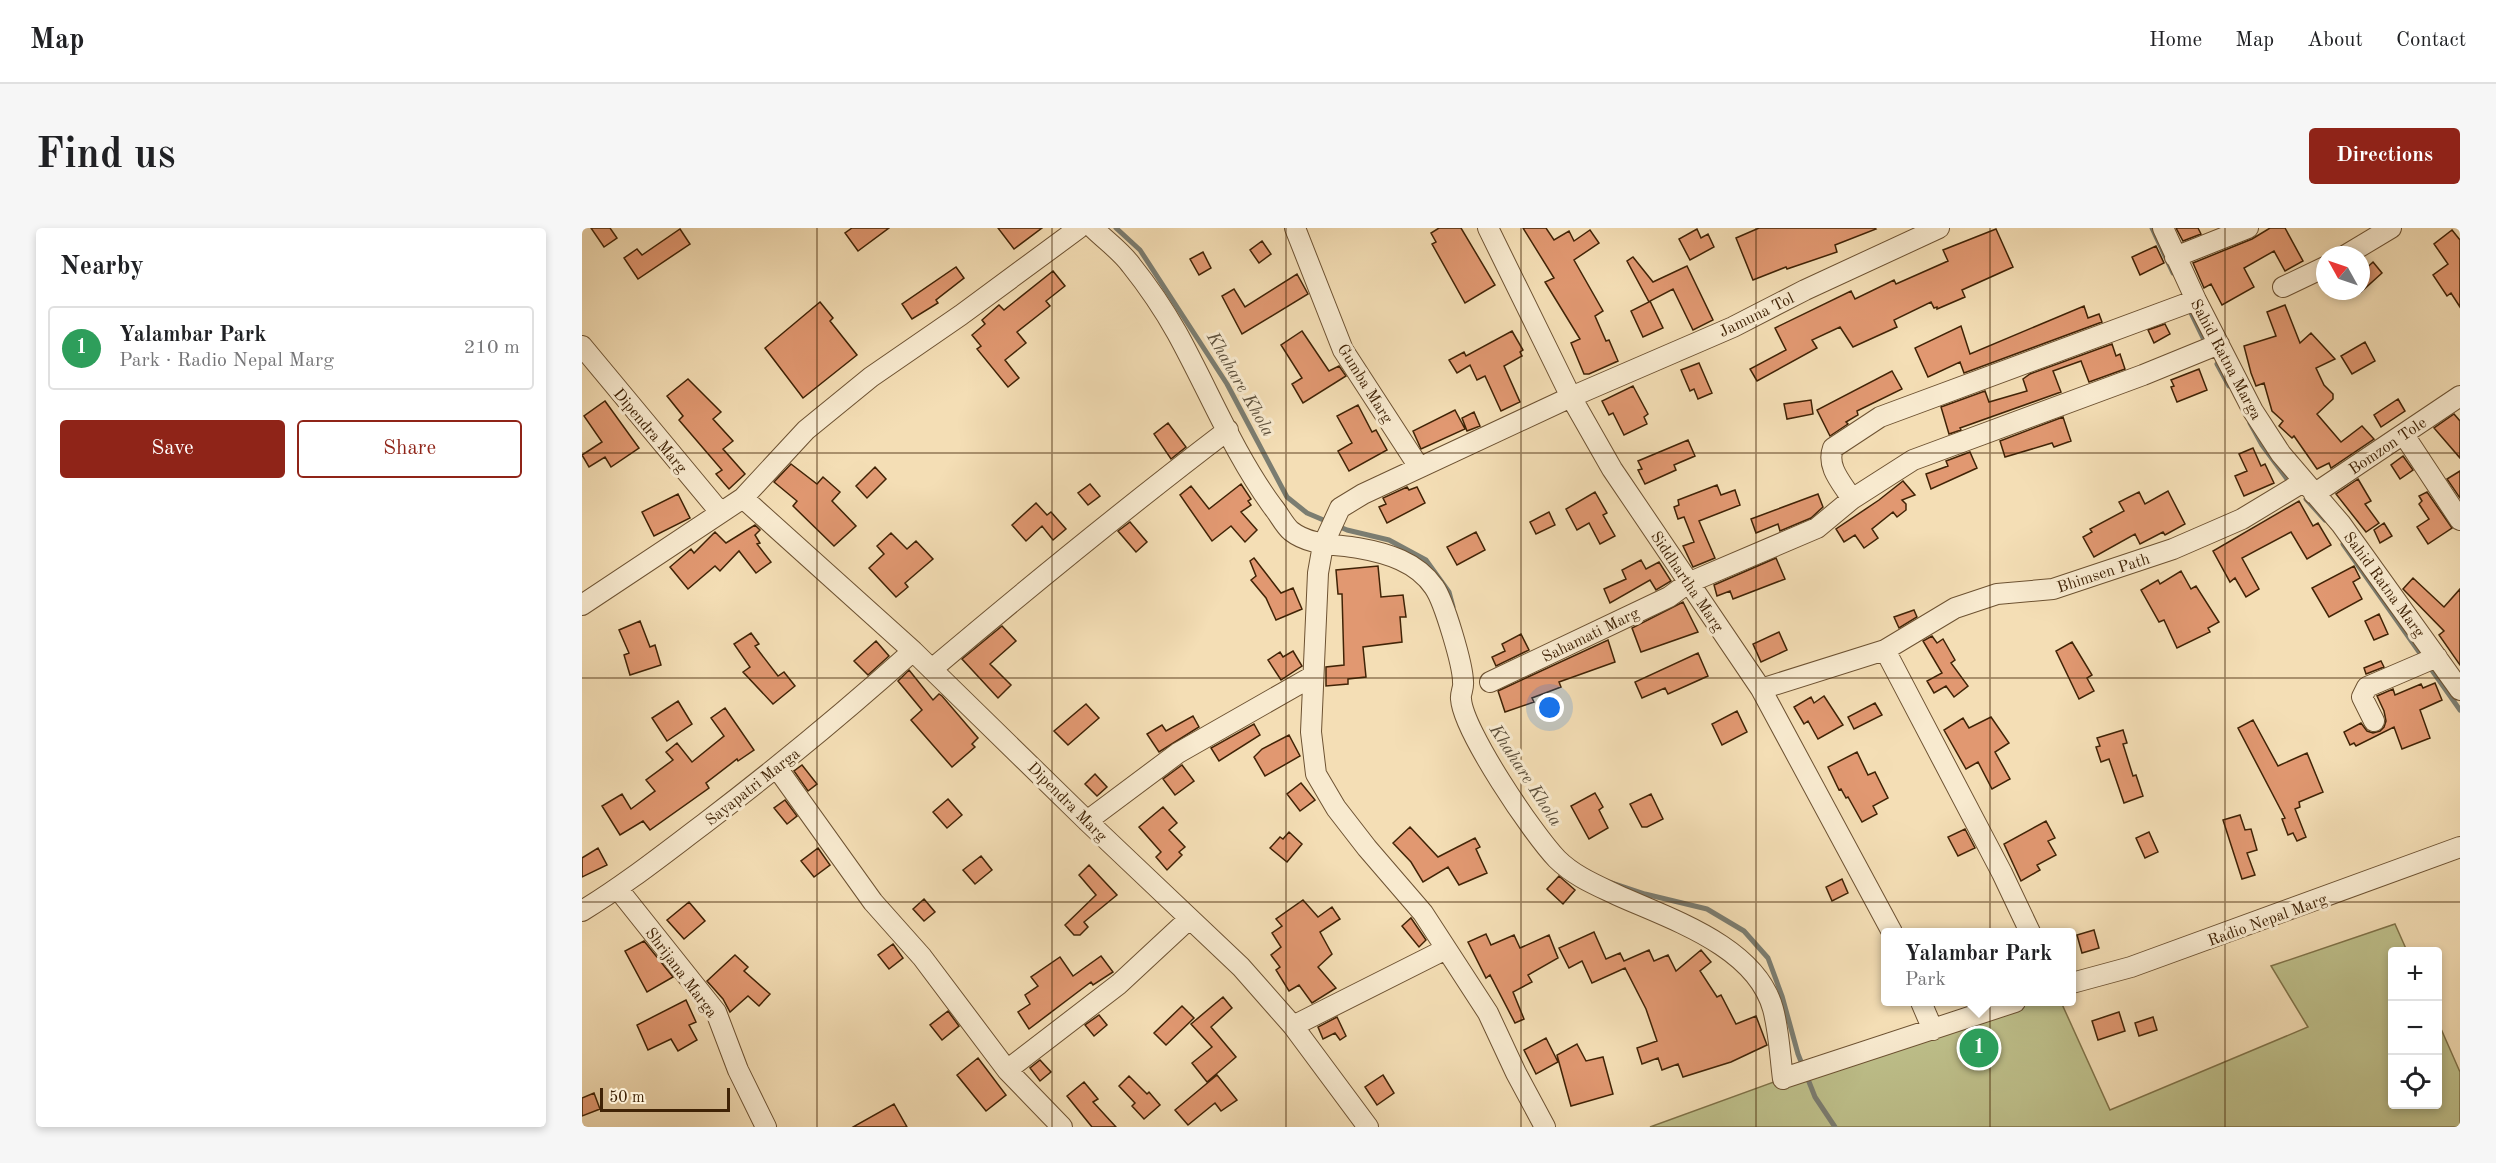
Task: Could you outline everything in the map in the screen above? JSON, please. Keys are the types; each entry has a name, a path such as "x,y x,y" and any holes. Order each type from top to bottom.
{"street":[{"path":"582,605 743,498 806,430 863,384 1079,228"},
{"path":"1093,228 1130,262 1176,331 1241,458 1260,489 1291,531 1389,556 1415,566 1434,587 1445,609 1464,681 1461,700 1470,728 1498,777 1558,860 1581,878 1698,931 1722,945 1746,966 1761,984 1773,1008 1785,1078 2003,1006"},
{"name":"Gumba Marg","path":"1295,228 1343,350 1419,467"},
{"name":"Siddhartha Marg","path":"1488,228 1571,397 1612,469 1761,689 1889,928"},
{"name":"Jamuna Tol","path":"1324,540 1340,508 1363,494 1571,397 1733,327 1805,290 1939,228"},
{"name":"Sahid Ratna Marga","path":"2163,228 2196,300 2253,411 2281,454 2309,488"},
{"path":"2175,257 2248,228"},
{"path":"2361,246 2391,228"},
{"path":"2283,286 2316,271"},
{"path":"1852,499 1833,470 1830,457 1833,448 1880,417 2196,300"},
{"name":"Sahamati Marg","path":"1490,682 1669,597 1688,583 1817,528 1852,499 1913,460 2143,375 2219,344"},
{"name":"Dipendra Marg","path":"582,346 720,512"},
{"name":"Bomzon Tole","path":"2309,488 2404,435 2460,396"},
{"path":"932,669 969,636 1134,502 1228,430"},
{"path":"2404,435 2460,520"},
{"name":"Bhimsen Path","path":"1761,689 1885,650 1955,608 1997,594 2053,589 2173,549 2309,488"},
{"name":"Sahid Ratna Marg","path":"2309,488 2341,524 2460,690"},
{"name":"Dipendra Marg","path":"743,498 913,651 1087,822 1240,967 1293,1026 1368,1127"},
{"path":"1324,540 1318,573 1311,732 1316,774 1336,808 1423,913 1488,1013 1545,1127"},
{"path":"1885,650 2002,873 2028,928"},
{"name":"Sayapatri Marga","path":"582,911 618,889 777,768 838,718 913,651"},
{"path":"2374,721 2362,697 2367,687 2437,657"},
{"path":"1087,822 1178,753 1313,676"},
{"path":"777,768 873,902 922,957 1007,1070 1062,1127"},
{"name":"Radio Nepal Marg","path":"2076,982 2163,956 2460,848"},
{"name":"Shrijana Marga","path":"618,889 716,1012 738,1070 766,1127"},
{"path":"1007,1070 1119,984 1189,919"},
{"path":"1293,1026 1446,949"},
{"path":"1923,1006 1933,1030"}],"green space":[{"path":"2395,924 2405,947 2388,947 2388,1109 2442,1109 2442,1031 2460,1072 2460,1127 1650,1127 1818,1066 2003,1006 2063,1006 2110,1110 2308,1027 2271,966"}],"building":[{"path":"591,228 610,228 617,238 604,247"},
{"path":"852,228 889,228 858,251 845,233"},
{"path":"998,228 1042,228 1014,249"},
{"path":"1439,228 1461,228 1495,285 1465,303 1432,244 1436,242 1431,233"},
{"path":"1523,228 1546,228 1554,240 1569,231 1574,241 1590,230 1599,243 1574,260 1603,311 1595,316 1618,361 1584,374 1571,343 1580,339 1545,282 1554,278"},
{"path":"1759,228 1876,229 1835,245 1837,252 1787,269 1786,267 1753,280 1736,238"},
{"path":"2176,228 2198,228 2201,234 2183,241"},
{"path":"2270,228 2285,228 2303,261 2285,271 2274,251 2244,268 2254,287 2222,305 2211,284 2204,288 2193,263 2252,239"},
{"path":"680,229 690,244 638,279 624,258 637,249 642,255"},
{"path":"1697,229 1701,238 1708,234 1714,247 1690,260 1679,239"},
{"path":"1996,229 2013,267 1962,290 1965,297 1937,309 1931,302 1894,320 1897,327 1853,347 1840,327 1812,340 1817,348 1757,381 1750,369 1786,350 1775,328 1851,291 1855,299 1894,280 1896,284 1948,261 1943,250"},
{"path":"2452,230 2460,240 2460,307 2451,293 2447,296 2433,275 2448,264 2434,244"},
{"path":"1262,241 1271,254 1259,263 1250,250"},
{"path":"2156,246 2164,263 2140,275 2132,257"},
{"path":"1203,252 1211,268 1199,275 1190,259"},
{"path":"1633,257 1653,282 1687,266 1713,320 1693,330 1673,289 1650,301 1663,328 1643,337 1631,311 1649,302 1627,261"},
{"path":"2373,262 2382,273 2370,284 2370,265"},
{"path":"956,267 964,278 936,300 938,303 912,319 902,304"},
{"path":"1053,271 1065,286 1046,301 1050,306 1017,332 1026,343 1005,360 1019,378 1008,387 977,349 981,346 972,335 985,324 982,320 999,305 1004,310"},
{"path":"1297,274 1308,294 1242,334 1222,296 1234,289 1245,307"},
{"path":"820,302 833,318 830,321 857,355 803,398 765,348"},
{"path":"2285,305 2300,343 2311,333 2335,359 2316,368 2324,385 2333,394 2333,399 2317,414 2341,442 2362,426 2374,439 2331,468 2329,463 2317,469 2294,436 2292,438 2279,426 2283,421 2272,411 2264,383 2256,386 2251,373 2244,346 2276,336 2267,312"},
{"path":"2084,306 2088,318 2099,314 2102,322 1964,373 1960,362 1928,377 1915,348 1961,326 1970,354"},
{"path":"2165,324 2170,334 2154,343 2148,330"},
{"path":"1302,331 1329,371 1339,366 1346,376 1303,403 1292,384 1302,378 1281,345"},
{"path":"1512,331 1523,350 1520,352 1522,356 1504,366 1520,402 1501,411 1485,376 1477,380 1470,365 1457,373 1449,360 1464,352 1466,356"},
{"path":"2365,342 2375,361 2352,374 2341,356"},
{"path":"2112,344 2116,356 2120,354 2125,369 2089,382 2081,361 2053,371 2061,392 1949,434 1941,407 1985,391 1989,402 2027,391 2023,379 2030,374"},
{"path":"1699,363 1712,393 1698,399 1694,389 1690,391 1681,370"},
{"path":"2199,369 2207,390 2177,402 2171,387 2174,386 2171,380"},
{"path":"1892,371 1902,389 1857,411 1858,415 1830,436 1817,410"},
{"path":"688,379 721,412 713,419 733,441 723,449 745,474 729,489 716,474 722,470 679,420 683,416 667,396"},
{"path":"1633,386 1648,414 1644,417 1647,424 1624,435 1613,413 1609,415 1602,401"},
{"path":"2398,399 2405,411 2381,427 2374,415"},
{"path":"1811,400 1813,414 1787,419 1784,404"},
{"path":"605,401 639,448 611,467 605,457 589,467 582,455 602,442 584,416"},
{"path":"1358,405 1372,432 1376,430 1387,450 1349,471 1338,451 1352,443 1337,416"},
{"path":"1455,410 1465,429 1421,449 1413,431"},
{"path":"1474,412 1480,426 1467,431 1462,418"},
{"path":"2454,414 2460,421 2460,458 2434,428"},
{"path":"2063,417 2071,441 2054,447 2052,443 2005,457 2000,441"},
{"path":"1168,423 1186,447 1171,459 1154,434"},
{"path":"1688,440 1695,456 1674,465 1676,470 1645,484 1638,470 1642,469 1638,461"},
{"path":"2253,448 2261,466 2265,464 2274,483 2244,496 2235,476 2247,471 2239,454"},
{"path":"1970,452 1977,468 1931,489 1926,474 1948,466 1946,461"},
{"path":"2403,456 2413,470 2400,479 2391,465"},
{"path":"791,464 817,484 823,477 840,492 832,501 856,526 834,546 793,506 797,501 774,482"},
{"path":"875,467 886,479 867,498 856,486"},
{"path":"2460,471 2460,498 2447,479"},
{"path":"2358,479 2371,501 2365,504 2379,523 2366,532 2336,494"},
{"path":"1903,481 1915,495 1902,500 1906,504 1906,510 1897,517 1893,512 1872,529 1878,538 1864,548 1855,535 1844,542 1836,529"},
{"path":"1090,484 1100,496 1088,505 1078,493"},
{"path":"1241,484 1251,499 1248,501 1251,505 1241,512 1257,530 1245,542 1231,526 1212,541 1180,495 1191,486 1209,509"},
{"path":"1717,485 1721,495 1735,490 1740,505 1699,521 1715,558 1693,567 1683,546 1694,542 1684,517 1678,519 1674,507 1679,505 1678,500"},
{"path":"1407,487 1409,490 1417,487 1425,503 1387,523 1379,507 1386,504 1383,498"},
{"path":"2168,491 2185,524 2165,535 2163,532 2140,544 2135,534 2094,557 2083,537 2092,532 2090,529 2124,511 2119,502 2139,492 2145,504"},
{"path":"1595,492 1607,513 1603,515 1615,536 1600,544 1589,523 1577,530 1566,509"},
{"path":"2427,492 2452,528 2428,544 2417,527 2429,519 2419,504 2422,501 2419,496"},
{"path":"678,494 690,518 654,536 642,512"},
{"path":"1818,494 1823,507 1811,518 1780,531 1778,524 1756,533 1751,519"},
{"path":"2299,501 2313,526 2318,523 2331,545 2307,559 2291,532 2242,558 2259,589 2246,597 2235,578 2230,582 2213,551"},
{"path":"1036,503 1047,515 1051,512 1066,529 1053,540 1042,526 1026,541 1012,525"},
{"path":"1549,512 1555,525 1536,534 1530,522"},
{"path":"1130,522 1147,542 1136,552 1118,531"},
{"path":"2384,523 2392,536 2380,543 2374,530"},
{"path":"755,525 760,530 755,535 760,543 757,544 771,562 756,573 739,551 720,571 715,566 688,589 670,567 691,549 694,553 715,532 726,543"},
{"path":"1476,532 1485,550 1457,565 1447,547"},
{"path":"891,533 907,549 916,541 933,559 905,583 908,587 896,597 869,568 884,554 877,546"},
{"path":"1254,558 1281,593 1293,588 1302,609 1276,620 1266,598 1251,580 1256,576 1250,561"},
{"path":"1776,558 1785,579 1733,599 1730,591 1717,596 1714,585"},
{"path":"1641,560 1646,569 1659,562 1671,581 1656,590 1650,580 1610,603 1604,589 1626,579 1622,570"},
{"path":"1378,566 1381,597 1403,595 1406,617 1400,617 1402,642 1363,647 1366,677 1348,679 1348,684 1326,686 1326,667 1344,665 1342,594 1338,594 1336,570"},
{"path":"2354,566 2360,578 2353,582 2362,599 2329,617 2312,588"},
{"path":"2181,571 2191,589 2196,586 2219,622 2208,628 2210,632 2177,648 2164,620 2159,622 2141,590 2158,580 2160,584"},
{"path":"2413,578 2444,607 2460,589 2460,665 2439,635 2444,631 2403,589"},
{"path":"1683,602 1698,632 1641,652 1632,628"},
{"path":"1914,610 1917,617 1899,628 1894,617"},
{"path":"2379,614 2388,634 2374,640 2365,621"},
{"path":"640,621 650,647 655,645 661,665 630,675 624,655 629,653 619,630"},
{"path":"1002,626 1016,641 990,664 1011,685 998,698 962,659"},
{"path":"1779,632 1787,650 1761,662 1753,644"},
{"path":"751,633 759,644 755,646 778,676 784,672 795,686 773,704 743,672 750,667 734,644"},
{"path":"1521,634 1529,650 1496,666 1492,657 1505,651 1502,644"},
{"path":"1932,636 1937,643 1943,639 1955,660 1951,663 1968,686 1954,697 1946,686 1934,693 1927,681 1942,673 1923,641"},
{"path":"1608,640 1615,662 1559,682 1561,687 1532,698 1534,702 1505,712 1498,691"},
{"path":"876,641 889,656 868,675 854,661"},
{"path":"2072,642 2092,675 2087,678 2094,691 2079,699 2056,651"},
{"path":"1293,651 1302,666 1281,680 1268,660 1280,652 1283,657"},
{"path":"1698,653 1708,676 1668,694 1665,688 1642,698 1635,682"},
{"path":"2381,661 2384,667 2366,674 2364,668"},
{"path":"909,670 933,700 939,694 942,696 978,738 972,744 975,747 952,767 911,720 922,710 898,681"},
{"path":"2435,683 2442,700 2420,710 2430,738 2402,749 2394,727 2356,746 2354,743 2350,745 2344,732 2361,723 2367,731 2373,733 2384,727 2386,721 2384,711 2377,696 2393,689 2395,695 2421,684 2423,688"},
{"path":"1824,696 1843,725 1818,739 1808,721 1804,724 1794,707 1811,697 1814,703"},
{"path":"678,701 692,724 667,741 652,718"},
{"path":"1875,703 1882,715 1854,729 1848,717"},
{"path":"1086,704 1099,718 1068,745 1054,731"},
{"path":"725,708 754,750 738,761 737,759 706,783 709,788 650,830 643,821 620,835 602,806 622,794 631,809 655,791 646,780 673,760 666,752 677,743 692,762 724,736 711,718"},
{"path":"1737,711 1747,732 1722,745 1712,724"},
{"path":"1193,716 1199,727 1159,752 1147,734 1162,725 1166,731"},
{"path":"1991,717 2009,743 1995,752 2010,779 1992,789 1978,762 1966,769 1944,730 1963,718 1969,728"},
{"path":"2253,720 2278,766 2307,753 2323,792 2299,802 2300,807 2295,809 2306,837 2297,841 2293,833 2288,835 2282,819 2285,818 2238,728"},
{"path":"1254,724 1260,735 1219,761 1211,748"},
{"path":"2123,730 2127,743 2123,744 2133,776 2136,775 2143,796 2124,803 2109,759 2101,762 2096,747 2100,746 2097,738"},
{"path":"1289,735 1300,756 1265,776 1254,757 1262,749"},
{"path":"1857,752 1868,775 1875,772 1888,798 1873,806 1877,814 1862,822 1848,797 1846,798 1841,789 1839,790 1828,767"},
{"path":"802,765 817,784 808,791 794,771"},
{"path":"1182,765 1194,781 1175,795 1163,779"},
{"path":"1095,774 1107,787 1097,796 1085,784"},
{"path":"1301,783 1315,800 1300,811 1287,794"},
{"path":"1595,793 1603,807 1599,810 1608,828 1589,839 1571,806"},
{"path":"1651,794 1663,819 1642,827 1630,804"},
{"path":"948,799 962,815 947,828 933,812"},
{"path":"785,800 797,816 787,824 774,808"},
{"path":"1163,807 1177,823 1169,830 1185,847 1179,852 1182,855 1167,870 1156,857 1161,852 1139,827"},
{"path":"2240,815 2245,830 2251,829 2257,850 2247,853 2255,875 2242,879 2223,820"},
{"path":"2046,821 2055,838 2048,841 2056,855 2037,865 2040,870 2021,881 2004,844"},
{"path":"1410,827 1438,857 1475,838 1480,847 1476,849 1487,873 1459,885 1448,867 1423,882 1411,862 1393,843"},
{"path":"1965,829 1975,848 1958,856 1948,837"},
{"path":"1289,832 1302,844 1287,862 1270,848 1280,837 1283,839"},
{"path":"2149,832 2158,852 2145,858 2136,838"},
{"path":"598,848 607,865 582,877 582,858"},
{"path":"818,848 830,865 814,877 801,861"},
{"path":"981,856 992,870 975,884 963,870"},
{"path":"1089,865 1117,895 1084,922 1088,927 1080,935 1074,935 1065,925 1096,895 1079,875"},
{"path":"1559,876 1575,890 1563,904 1547,889"},
{"path":"1842,879 1848,893 1832,901 1826,887"},
{"path":"924,899 935,912 924,921 913,909"},
{"path":"1303,900 1318,917 1332,907 1340,919 1320,932 1332,954 1318,967 1336,988 1312,1003 1299,985 1289,991 1276,970 1280,967 1271,955 1281,947 1272,933 1282,926 1276,919"},
{"path":"689,902 705,921 684,939 667,920"},
{"path":"1411,918 1426,940 1419,947 1402,926"},
{"path":"2094,930 2099,948 2082,953 2077,935"},
{"path":"1594,932 1606,959 1620,953 1624,961 1649,950 1654,961 1668,955 1676,971 1701,950 1711,962 1700,971 1717,997 1721,995 1736,1024 1756,1016 1767,1045 1731,1062 1683,1077 1678,1064 1662,1070 1658,1058 1642,1064 1637,1048 1657,1041 1646,1009 1625,968 1592,983 1582,961 1569,968 1559,948"},
{"path":"1486,934 1491,945 1514,935 1520,948 1549,935 1558,958 1528,975 1532,982 1513,992 1524,1019 1515,1023 1490,975 1486,978 1468,942"},
{"path":"644,941 673,977 647,992 625,951"},
{"path":"893,944 903,958 889,969 878,955"},
{"path":"735,955 748,967 744,971 770,994 759,1006 748,996 730,1012 723,999 707,981"},
{"path":"1101,956 1113,972 1093,985 1091,982 1029,1029 1018,1012 1030,1004 1025,995 1038,986 1031,977 1060,957 1073,976"},
{"path":"1223,997 1232,1008 1211,1027 1236,1057 1207,1082 1192,1063 1212,1047 1191,1024"},
{"path":"686,1000 696,1022 689,1025 697,1040 678,1051 671,1039 648,1050 637,1025"},
{"path":"1182,1006 1194,1018 1166,1045 1154,1033"},
{"path":"948,1011 959,1026 942,1040 930,1025"},
{"path":"2119,1012 2125,1031 2098,1040 2092,1021"},
{"path":"1099,1015 1107,1025 1094,1036 1085,1025"},
{"path":"1337,1017 1346,1036 1340,1040 1335,1033 1323,1039 1318,1027"},
{"path":"2153,1017 2157,1030 2139,1036 2135,1023"},
{"path":"1546,1038 1558,1062 1536,1074 1524,1050"},
{"path":"1577,1044 1586,1061 1603,1057 1613,1094 1571,1106 1557,1055"},
{"path":"978,1058 1006,1095 986,1111 957,1075"},
{"path":"1040,1060 1051,1072 1040,1081 1030,1068"},
{"path":"1217,1075 1237,1100 1221,1111 1215,1103 1188,1125 1175,1110"},
{"path":"1383,1075 1394,1093 1377,1105 1365,1087"},
{"path":"1129,1076 1147,1094 1149,1092 1160,1105 1144,1119 1132,1106 1135,1103 1119,1086"},
{"path":"1084,1082 1098,1099 1093,1102 1116,1127 1092,1127 1067,1096"},
{"path":"594,1093 600,1109 582,1116 582,1098"},
{"path":"894,1104 907,1127 853,1127"}],"waterway":[{"name":"Khahare Khola","path":"1116,228 1140,250 1227,384 1287,497 1307,513 1347,530 1389,540 1426,560 1449,592 1453,607"},
{"path":"2152,228 2173,273"},
{"path":"2191,313 2206,344"},
{"path":"2217,364 2229,386"},
{"path":"2250,423 2262,445 2290,483"},
{"path":"2306,499 2325,520"},
{"path":"2343,544 2460,710"},
{"name":"Khahare Khola","path":"1612,883 1645,894 1707,909 1744,931 1768,958 1782,996 1798,1054 1815,1097 1835,1127"}],"place":[{"name":"Yalambar Park","path":"1979,1048"}]}
